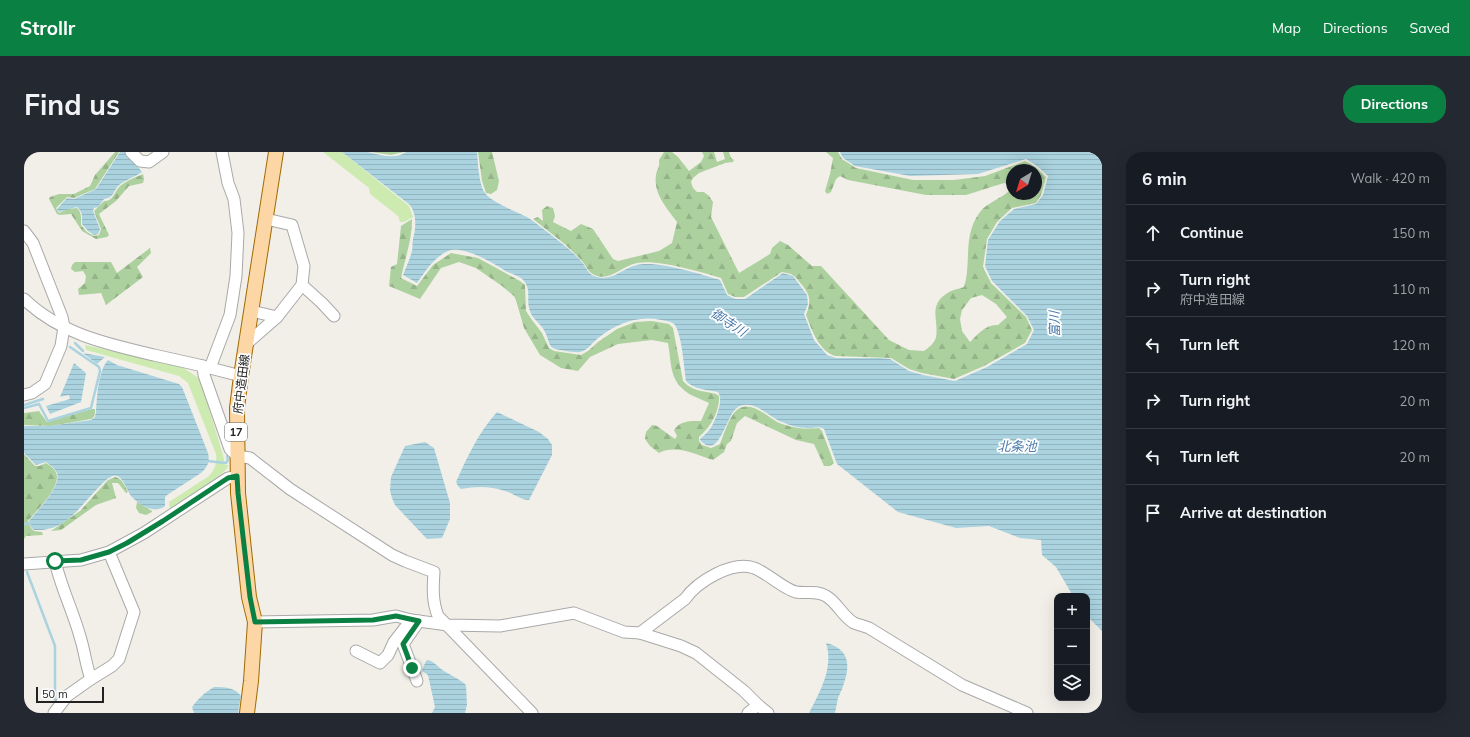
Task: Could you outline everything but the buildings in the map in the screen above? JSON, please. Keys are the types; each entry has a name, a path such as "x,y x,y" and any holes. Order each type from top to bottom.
{"main road":[{"name":"府中造田線","path":"247,713 255,622 250,597 238,493 237,408 240,376 276,152"}],"street":[{"path":"131,152 140,161 149,162 163,152"},
{"path":"222,152 236,213 238,233 236,276 230,315 206,367 204,375 230,450 237,456 250,458 290,488 392,555 434,572 434,605 438,616 532,713"},
{"path":"245,345 277,317 302,285 304,266 292,225 266,219"},
{"path":"24,231 33,243 62,317 64,327 61,346 45,384 32,393 24,396"},
{"path":"302,285 334,316"},
{"path":"24,298 45,316 64,327 104,343 240,376"},
{"path":"251,311 277,317"},
{"path":"24,564 81,560 109,552 163,521 228,478 237,476"},
{"path":"54,713 67,696 119,660 134,612 109,552"},
{"path":"55,561 58,575 81,640 90,679"},
{"path":"640,633 685,600 689,594 709,578 720,572 736,567 753,568 795,592 819,592 827,596 854,623 869,628 962,685 1027,713"},
{"path":"255,622 373,620 396,616 448,625 500,626 574,613 624,632 640,633 681,646 696,653 744,691 768,713"},
{"path":"356,651 380,663 388,655 394,642 415,620"},
{"path":"415,620 403,644 417,681"},
{"path":"748,713 758,705"}],"green space":[{"path":"115,152 119,152 95,189 74,198 67,197 56,208 59,213 68,209 77,208 81,218 81,225 87,232 94,236 99,235 101,229 94,211 104,201 110,200 120,186 143,174 143,183 129,186 116,201 99,214 109,235 107,237 96,239 82,231 71,214 57,214 49,199 50,197 59,194 74,194 90,186 95,175"},
{"path":"323,152 342,152 409,206 413,217 404,222 400,222 398,216 370,194 369,188"},
{"path":"371,152 404,152 391,155"},
{"path":"478,152 492,152 499,181 497,190 491,194 486,193 482,181"},
{"path":"664,152 672,152 689,171 701,162 704,156 702,152 714,152 717,162 725,159 723,152 729,152 731,158 734,160 733,162 725,163 699,173 691,182 693,188 697,192 704,192 713,202 711,217 739,273 770,254 772,248 780,241 788,245 812,266 821,266 889,340 909,350 924,351 933,343 937,331 935,314 937,304 948,293 964,287 971,230 974,221 980,212 1006,194 1006,200 1038,200 1036,203 1012,208 997,222 987,239 983,267 991,283 1026,317 1032,330 1025,343 984,366 954,379 909,369 891,358 835,356 824,349 816,339 806,315 809,306 809,296 796,277 792,275 782,272 744,297 735,297 728,294 721,278 667,264 646,262 637,263 607,276 597,276 590,272 571,250 533,219 538,217 543,221 542,210 547,206 553,208 555,216 553,222 571,231 581,224 593,229 613,259 618,261 659,251 672,243 677,222 661,200 656,188 656,175 659,160","holes":["982,295 996,304 1007,317 998,325 990,326 982,330 970,342 962,331 960,319 962,310 971,298"]},
{"path":"826,152 838,152 842,159 856,168 913,180 954,180 985,176 1006,168 1006,184 966,195 926,195 848,180 840,176 836,179 831,192 827,194 825,191 833,158"},
{"path":"1025,161 1030,164 1017,164"},
{"path":"1042,173 1046,177 1042,191"},
{"path":"412,219 410,242 401,278 417,286 433,265 451,253 478,258 525,285 526,311 542,333 549,348 554,351 581,355 617,329 635,322 652,321 669,324 673,328 683,381 694,389 719,396 718,407 714,419 699,437 699,441 702,445 711,448 720,444 727,425 735,412 744,407 750,407 762,412 782,424 791,427 809,429 819,428 822,431 834,463 830,466 824,466 814,444 796,440 745,416 737,423 731,441 727,444 724,452 713,460 679,450 659,453 650,446 645,439 646,432 652,425 657,426 675,439 677,436 674,430 680,424 686,422 701,421 709,403 691,395 679,385 675,379 671,366 668,343 652,340 618,344 590,357 578,371 561,368 540,355 524,328 515,297 476,268 459,262 441,268 420,299 389,286 391,267 397,264 401,226"},
{"path":"150,248 151,253 137,267 143,277 106,305 101,293 79,295 78,289 85,283 86,276 83,271 75,272 71,269 75,262 111,262 117,273"},
{"path":"85,345 182,367 200,379 225,465 228,465 219,477 170,510 169,502 209,476 216,463 216,454 188,383 179,376 86,350"},
{"path":"95,409 95,412 91,419 51,426 24,425 24,413 39,411 47,422"},
{"path":"24,454 35,466 46,463 50,465 55,470 57,477 54,488 28,521 34,531 42,532 43,535 26,536 24,539"},
{"path":"115,477 121,481 128,492 126,493 118,483 112,483 116,498 96,505 61,530 51,531 80,511 108,480"},
{"path":"137,502 152,512 146,515 139,513 136,508"}],"water":[{"path":"120,152 126,152 142,172 119,185 112,196 104,199 98,207 94,208 93,211 100,229 98,234 94,235 82,224 81,213 77,207 59,212 57,209 67,198 74,199 96,189"},
{"name":"北条池","path":"342,152 368,152 397,156 406,152 477,152 481,185 485,193 498,203 534,222 572,252 594,276 603,278 613,276 637,265 655,264 690,271 720,280 727,295 735,299 745,299 783,273 793,276 807,295 808,304 804,314 814,340 827,355 836,358 890,359 909,371 955,381 987,367 1027,344 1034,330 1027,316 992,281 985,266 988,240 1000,221 1014,209 1036,204 1039,200 1042,200 1048,176 1042,171 1042,164 1034,164 1026,159 978,174 910,176 855,166 843,158 840,152 1102,152 1102,631 1090,619 1090,593 1071,593 1056,567 1042,555 1041,540 1020,538 989,526 956,528 898,512 837,464 824,429 822,428 797,427 777,420 756,407 744,405 738,407 733,412 722,435 713,445 707,445 700,440 710,430 714,423 719,409 720,395 718,392 692,386 686,381 679,336 675,325 672,323 652,319 635,320 612,329 583,351 575,352 555,349 551,347 543,329 530,312 528,305 528,290 524,281 477,255 461,250 448,251 438,257 430,265 417,283 403,275 412,250 415,230 414,213 410,205"},
{"path":"83,353 105,357 97,364"},
{"path":"108,360 117,365 179,384 182,387 208,453 208,464 201,473 167,495 165,497 165,506 161,508 152,509 143,506 130,495 119,477 113,476 105,481 71,517 63,523 45,530 34,530 29,521 48,498 56,485 58,478 56,471 51,465 46,462 36,465 24,453 24,426 50,426 91,420 95,417 100,377"},
{"path":"74,363 86,373 81,402 50,414 46,406 70,399 69,395 60,397"},
{"path":"497,412 539,432 548,439 552,445 552,455 529,500 489,487 472,487 461,489 456,482 474,445"},
{"path":"425,442 434,448 450,503 450,519 442,538 427,539 395,505 390,491 391,477 405,446"},
{"path":"826,643 833,645 843,653 847,663 846,676 838,698 835,713 809,713 825,679 828,661"},
{"path":"427,660 433,662 466,685 467,705 465,713 432,713 435,707 428,675 422,671"},
{"path":"214,687 229,688 241,696 238,713 194,713 192,707 202,696"}],"waterway":[{"path":"75,343 83,351"},
{"path":"24,408 39,404 48,421 91,408 100,371 99,367 70,347"},
{"path":"24,405 43,399"},
{"path":"207,461 226,463 228,460 227,456"},
{"path":"24,524 33,523"},
{"path":"27,572 55,646 55,703"}],"route":[{"path":"55,561 81,560 109,552 163,521 228,478 237,476 250,597 255,622 373,620 396,616 419,621 403,644 412,668"}],"water label":[{"name":"御寺川","path":"729,322"},
{"name":"富川","path":"1054,324"}]}
